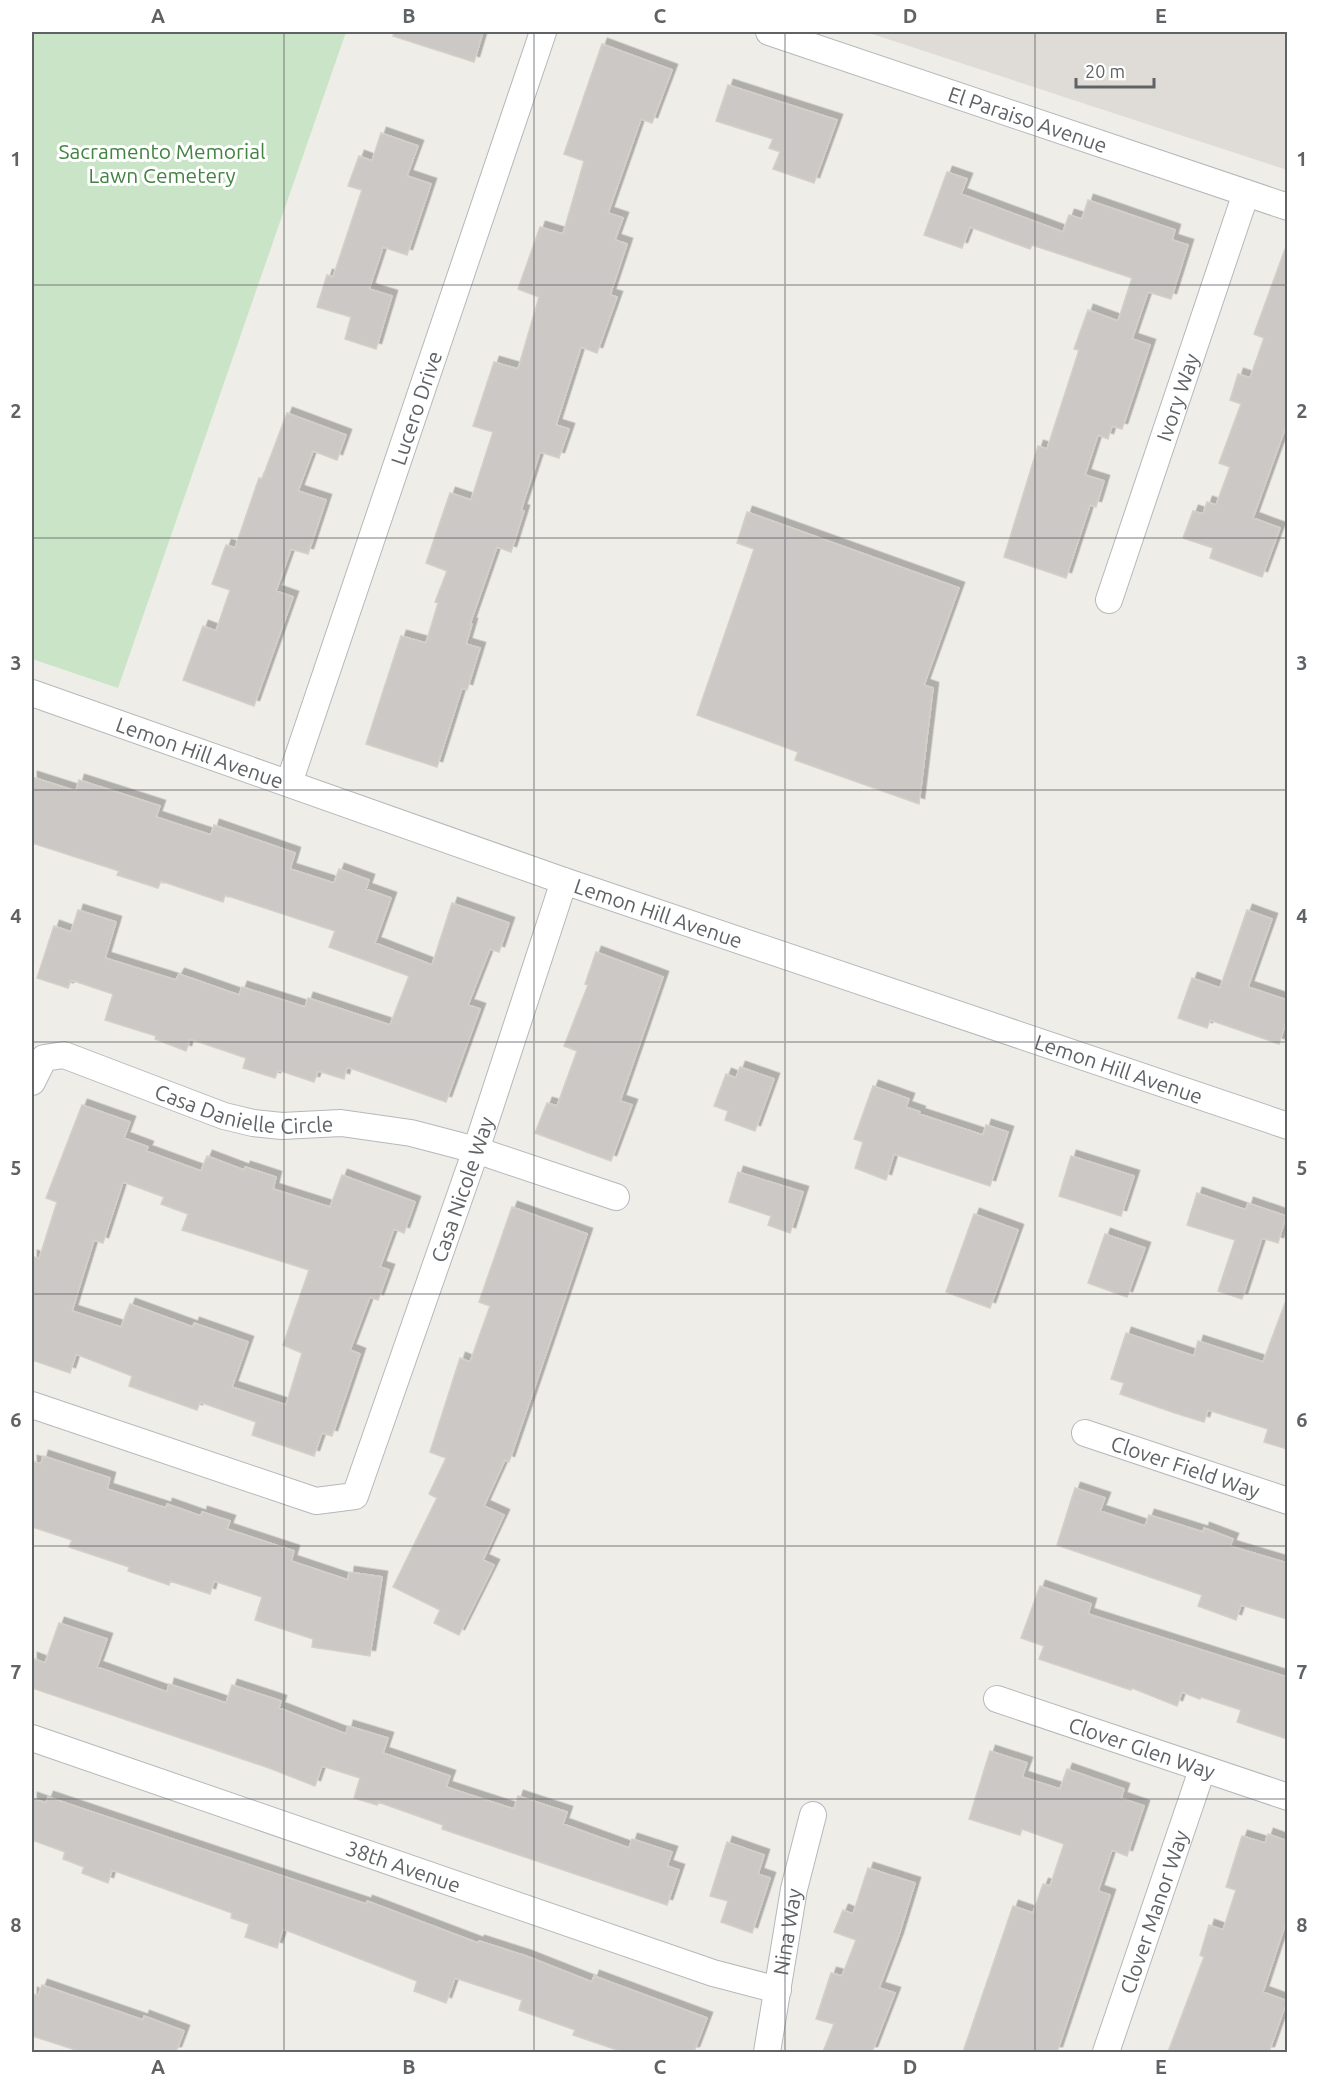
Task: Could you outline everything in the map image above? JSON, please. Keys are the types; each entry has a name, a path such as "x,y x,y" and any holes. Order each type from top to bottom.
{"street":[{"name":"Lucero Drive","path":"289,783 543,32"},
{"name":"El Paraiso Avenue","path":"780,33 1287,207"},
{"name":"Ivory Way","path":"1109,600 1246,194"},
{"name":"Lemon Hill Avenue","path":"32,693 564,881 1287,1126"},
{"name":"Casa Nicole Way","path":"32,1405 316,1501 355,1496 476,1150 564,881"},
{"name":"Casa Danielle Circle","path":"32,1082 44,1058 64,1055 224,1116 253,1123 282,1126 341,1123 411,1133 476,1150"},
{"path":"476,1150 616,1197"},
{"name":"Clover Field Way","path":"1085,1433 1287,1501"},
{"name":"Clover Glen Way","path":"997,1700 1129,1742 1202,1770 1287,1797"},
{"name":"38th Avenue","path":"32,1738 702,1969 778,1990"},
{"name":"Clover Manor Way","path":"1106,2052 1202,1770"},
{"name":"Nina Way","path":"767,2052 794,1889 813,1815"}],"shaded area":[{"path":"866,32 1287,32 1287,170"}],"green space":[{"name":"Sacramento Memorial Lawn Cemetery","path":"32,32 346,32 118,688 32,659"}],"building":[{"path":"394,32 483,32 474,62 393,36"},
{"path":"602,44 672,70 652,123 641,119 608,213 623,218 615,240 627,244 610,295 617,297 597,353 581,347 556,425 569,429 559,458 540,452 521,510 524,511 511,552 497,547 470,624 472,624 466,644 480,648 467,690 462,688 437,767 366,744 401,636 426,643 438,603 435,602 447,571 426,563 450,493 471,500 493,432 473,426 494,362 518,369 539,297 518,289 540,227 563,234 584,161 564,154"},
{"path":"728,85 837,120 814,183 773,169 780,152 769,148 773,139 716,121"},
{"path":"381,133 418,146 407,176 431,184 407,255 383,247 369,289 392,296 376,349 345,339 351,317 317,307 327,275 333,277 362,190 348,186 359,156 372,161"},
{"path":"947,172 967,179 961,194 1063,232 1069,215 1082,219 1088,200 1175,230 1172,240 1188,245 1171,299 1148,292 1132,339 1150,345 1122,429 1112,426 1108,439 1098,435 1085,475 1104,481 1096,507 1090,505 1066,578 1004,557 1038,446 1047,449 1079,350 1074,349 1088,310 1118,321 1132,278 1032,245 1030,249 970,227 962,248 924,235"},
{"path":"1285,249 1287,249 1287,423 1253,518 1280,528 1262,577 1210,558 1213,548 1183,538 1193,511 1203,514 1207,502 1216,505 1230,467 1219,463 1241,404 1230,400 1238,374 1250,378 1264,338 1254,334"},
{"path":"287,413 346,435 337,460 313,451 298,491 326,500 308,554 291,549 276,591 293,597 254,706 183,680 203,626 216,631 230,590 212,584 226,545 235,548 259,478 262,479"},
{"path":"747,512 959,588 924,685 933,688 919,804 795,760 798,752 697,715 754,549 737,543"},
{"path":"32,777 76,791 79,780 160,806 156,817 211,835 214,825 295,853 290,869 334,883 339,869 369,880 366,889 391,898 375,943 432,965 452,903 509,923 499,952 490,949 468,1005 480,1009 446,1102 347,1067 344,1079 318,1071 314,1082 278,1070 275,1078 243,1068 246,1058 190,1039 186,1051 155,1039 156,1036 105,1020 113,994 71,980 68,988 37,978 54,926 71,932 78,910 116,922 105,958 176,980 179,974 239,995 242,987 305,1007 308,998 390,1025 409,976 329,947 335,931 225,895 223,902 161,881 158,888 117,875 119,871 32,843"},
{"path":"1247,910 1272,919 1248,987 1287,1000 1287,1019 1279,1044 1210,1020 1207,1028 1178,1018 1192,978 1220,988"},
{"path":"596,952 663,977 620,1101 632,1105 611,1161 535,1133 547,1103 557,1106 577,1051 564,1046 588,985 585,984"},
{"path":"740,1067 774,1079 755,1131 725,1120 728,1111 714,1106 726,1074 736,1078"},
{"path":"873,1086 909,1099 906,1107 920,1112 919,1114 983,1135 986,1125 1008,1132 990,1186 894,1154 886,1180 855,1168 863,1142 854,1139"},
{"path":"82,1105 130,1122 124,1138 148,1147 146,1151 201,1171 207,1156 244,1170 245,1167 276,1177 273,1189 330,1207 342,1175 415,1202 404,1233 394,1229 380,1267 389,1270 378,1300 370,1297 350,1350 360,1354 332,1436 322,1433 314,1456 252,1435 256,1422 200,1402 197,1410 129,1386 132,1376 76,1354 70,1373 32,1360 32,1256 39,1259 57,1202 46,1198","holes":["123,1182 164,1197 161,1204 188,1214 182,1230 309,1270 283,1345 302,1353 286,1405 232,1387 248,1342 194,1323 193,1327 130,1304 121,1327 72,1311 94,1240 103,1243"]},
{"path":"1071,1156 1134,1176 1121,1216 1059,1196"},
{"path":"738,1172 803,1192 790,1233 768,1225 771,1216 729,1202"},
{"path":"1197,1193 1246,1210 1248,1203 1286,1216 1278,1243 1262,1238 1242,1299 1218,1291 1235,1240 1187,1225"},
{"path":"512,1207 587,1234 509,1462 505,1460 484,1506 504,1515 483,1560 494,1565 459,1635 434,1623 440,1610 393,1587 437,1498 429,1494 446,1458 430,1452 460,1358 470,1362 490,1306 479,1302"},
{"path":"974,1214 1018,1230 990,1308 946,1292"},
{"path":"1105,1234 1145,1248 1127,1297 1088,1283"},
{"path":"1285,1303 1287,1303 1287,1449 1264,1442 1268,1429 1208,1410 1204,1422 1175,1413 1120,1394 1124,1383 1111,1379 1126,1333 1194,1356 1198,1341 1263,1362"},
{"path":"43,1456 110,1478 107,1489 166,1508 167,1504 201,1516 202,1512 230,1521 227,1529 294,1551 291,1561 348,1580 349,1572 382,1577 370,1656 312,1647 313,1639 255,1620 262,1597 214,1581 210,1594 170,1581 169,1585 128,1571 129,1567 69,1547 72,1540 32,1527 32,1461 41,1464"},
{"path":"1075,1488 1105,1498 1100,1511 1145,1526 1149,1515 1203,1532 1204,1528 1233,1539 1230,1546 1287,1563 1287,1619 1241,1605 1236,1620 1198,1606 1202,1595 1057,1545"},
{"path":"1040,1586 1091,1604 1088,1614 1287,1677 1287,1739 1237,1722 1241,1710 1201,1697 1200,1699 1182,1692 1177,1706 1132,1688 1131,1690 1039,1659 1044,1646 1021,1638"},
{"path":"59,1623 107,1639 97,1667 167,1692 169,1684 226,1703 232,1685 281,1701 279,1708 346,1734 348,1726 388,1738 383,1753 450,1776 446,1787 514,1809 518,1796 567,1812 563,1824 629,1848 632,1839 672,1852 667,1866 679,1870 667,1905 442,1829 443,1825 378,1802 377,1805 354,1798 360,1778 322,1766 315,1786 269,1768 32,1688 32,1658 45,1663"},
{"path":"990,1751 1027,1763 1022,1777 1060,1789 1067,1769 1124,1789 1121,1798 1144,1806 1127,1856 1112,1850 1098,1891 1110,1895 1057,2052 963,2052 1013,1906 1033,1913 1043,1884 1050,1886 1064,1844 1022,1829 1020,1835 969,1819"},
{"path":"48,1797 366,1904 367,1901 478,1943 479,1941 526,1956 592,1982 594,1976 707,2018 694,2052 623,2052 573,2035 575,2030 519,2010 522,2000 455,1978 446,2003 414,1991 417,1981 283,1929 277,1948 245,1937 249,1924 231,1918 232,1913 112,1870 108,1883 82,1873 84,1867 63,1859 65,1852 32,1840 32,1798 46,1803"},
{"path":"1268,1834 1287,1841 1287,1919 1263,1992 1287,2001 1269,2052 1168,2052 1204,1957 1200,1955 1209,1925 1223,1930 1236,1890 1226,1887 1242,1836 1265,1843"},
{"path":"727,1842 764,1855 758,1874 770,1878 752,1933 721,1922 728,1901 710,1896"},
{"path":"868,1868 915,1883 879,1988 895,1993 872,2052 823,2052 834,2024 816,2019 831,1973 842,1976 856,1940 834,1932 843,1910 853,1914"},
{"path":"42,1985 143,2020 144,2016 184,2031 176,2052 82,2052 32,2036 32,1993 38,1996"}]}
